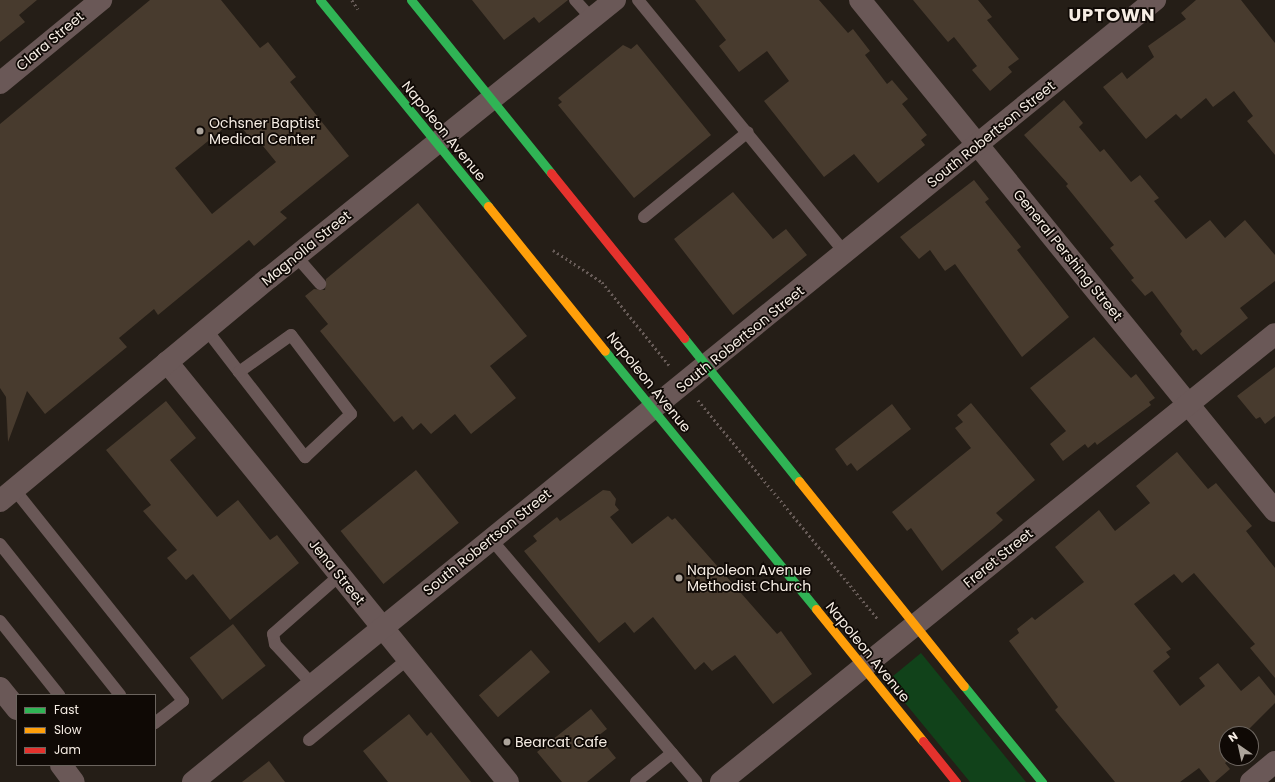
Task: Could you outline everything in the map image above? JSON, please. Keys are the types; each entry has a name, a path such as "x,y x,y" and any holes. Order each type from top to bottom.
{"main road":[{"name":"Napoleon Avenue","path":"320,0 956,782"},
{"path":"411,0 1042,782"}],"street":[{"name":"Clara Street","path":"0,83 101,0"},
{"name":"Magnolia Street","path":"4,497 206,329 615,0"},
{"name":"General Pershing Street","path":"860,0 1275,511"},
{"name":"South Robertson Street","path":"193,782 382,626 653,410 1155,0"},
{"name":"Freret Street","path":"721,782 1275,334"},
{"name":"Jena Street","path":"166,362 508,782"},
{"path":"0,688 16,708"},
{"path":"1250,782 1275,762"},
{"path":"62,766 74,782"}],"lane":[{"path":"575,0 592,19"},
{"path":"638,0 748,132 845,253"},
{"path":"644,217 748,132"},
{"path":"296,256 320,284"},
{"path":"206,329 239,372 305,457 351,414 291,335 239,372"},
{"path":"4,497 183,701 156,722"},
{"path":"491,539 696,782"},
{"path":"0,544 119,694"},
{"path":"312,684 275,644 273,634 340,575"},
{"path":"0,621 58,694"},
{"path":"309,740 408,659"},
{"path":"636,782 672,753"}],"path":[{"path":"549,248 602,282 669,365"},
{"path":"695,396 878,619"}],"green space":[{"path":"921,653 1026,782 970,782 887,681"}],"building":[{"path":"0,0 37,0 19,15 25,22 0,42"},
{"path":"150,0 221,0 260,48 268,42 296,77 290,82 349,156 280,212 287,218 254,246 249,240 158,315 154,309 119,338 127,347 45,414 27,391 8,442 6,397 0,388 0,124","holes":["235,119 250,138 254,135 276,162 212,214 175,168"]},
{"path":"472,0 568,0 539,23 534,17 504,40"},
{"path":"695,0 819,0 848,33 853,29 870,51 865,55 887,84 892,80 908,99 902,104 927,135 921,140 925,145 878,183 854,154 824,177 764,101 789,81 767,51 739,72 719,46 726,40"},
{"path":"913,0 978,0 992,17 987,20 1019,59 1008,67 1012,72 990,91 972,70 977,66 954,37 948,42"},
{"path":"1196,0 1241,0 1275,43 1275,155 1247,121 1253,116 1234,91 1213,107 1206,98 1181,119 1176,114 1146,139 1103,87 1122,72 1127,79 1154,57 1148,46 1186,19 1181,13"},
{"path":"637,44 711,135 634,198 558,105 562,102 558,98 623,45 631,49"},
{"path":"1064,100 1083,123 1079,127 1100,152 1104,149 1131,182 1140,175 1159,198 1154,201 1186,239 1210,220 1225,238 1245,220 1275,255 1275,281 1240,308 1248,318 1201,355 1196,349 1193,351 1180,334 1182,331 1152,291 1145,296 1131,280 1134,278 1110,248 1114,245 1066,186 1068,184 1024,135"},
{"path":"974,180 989,199 985,202 1021,247 1017,250 1069,317 1022,357 955,264 945,271 930,250 919,259 900,237"},
{"path":"733,192 773,239 786,229 807,255 733,315 674,239"},
{"path":"418,203 527,336 490,366 516,398 471,434 455,414 431,434 421,423 413,430 402,416 394,422 320,331 328,324 305,296 314,289 325,290 326,279"},
{"path":"1094,337 1131,378 1136,374 1155,398 1149,402 1151,405 1097,445 1095,442 1088,448 1085,444 1063,461 1050,444 1066,431 1030,388"},
{"path":"1275,367 1275,416 1265,424 1260,417 1256,419 1237,396"},
{"path":"166,401 196,438 170,460 217,517 238,500 270,540 277,535 299,563 230,620 193,574 186,580 167,558 177,550 143,511 151,505 106,450"},
{"path":"971,403 1035,480 996,513 1003,520 942,571 911,528 907,531 892,512 971,448 955,428 963,422 957,415"},
{"path":"892,404 911,429 857,471 851,463 847,466 835,449"},
{"path":"1177,452 1208,489 1216,483 1252,526 1246,531 1275,568 1275,678 1250,648 1255,644 1194,573 1182,583 1174,574 1134,604 1171,649 1166,652 1170,657 1153,671 1180,706 1205,686 1199,678 1218,663 1241,691 1259,676 1275,696 1275,703 1252,726 1219,726 1219,766 1228,766 1230,769 1215,782 1210,782 1199,768 1180,782 1115,782 1055,710 1058,707 1009,641 1019,633 1017,629 1032,617 1035,620 1084,582 1055,547 1099,510 1115,531 1150,503 1136,486"},
{"path":"416,470 459,523 383,584 341,531"},
{"path":"603,490 610,491 616,499 615,505 619,510 610,517 632,544 668,516 672,520 675,518 777,634 781,631 812,674 773,704 735,655 712,671 704,662 695,670 653,617 634,633 625,622 599,643 524,551 537,541 533,536 557,517 560,521"},
{"path":"233,624 266,666 222,700 190,658"},
{"path":"531,650 550,672 498,717 479,695"},
{"path":"591,709 607,729 598,736 616,758 587,782 562,782 537,752"},
{"path":"409,714 427,736 431,732 471,782 388,782 363,751"},
{"path":"269,761 285,782 242,782"}],"traffic: fast":[{"path":"320,0 488,206"},
{"path":"411,0 551,173"},
{"path":"684,338 799,481"},
{"path":"605,351 816,609"},
{"path":"964,686 1042,782"}],"traffic: slow":[{"path":"488,206 605,351"},
{"path":"799,481 964,686"},
{"path":"816,609 923,741"}],"traffic: jam":[{"path":"551,173 684,338"},
{"path":"923,741 956,782"}],"place":[{"name":"Ochsner Baptist Medical Center","path":"200,131"},
{"name":"Napoleon Avenue Methodist Church","path":"679,578"},
{"name":"Bearcat Cafe","path":"507,742"}],"district":[{"name":"UPTOWN","path":"1112,15"}]}
